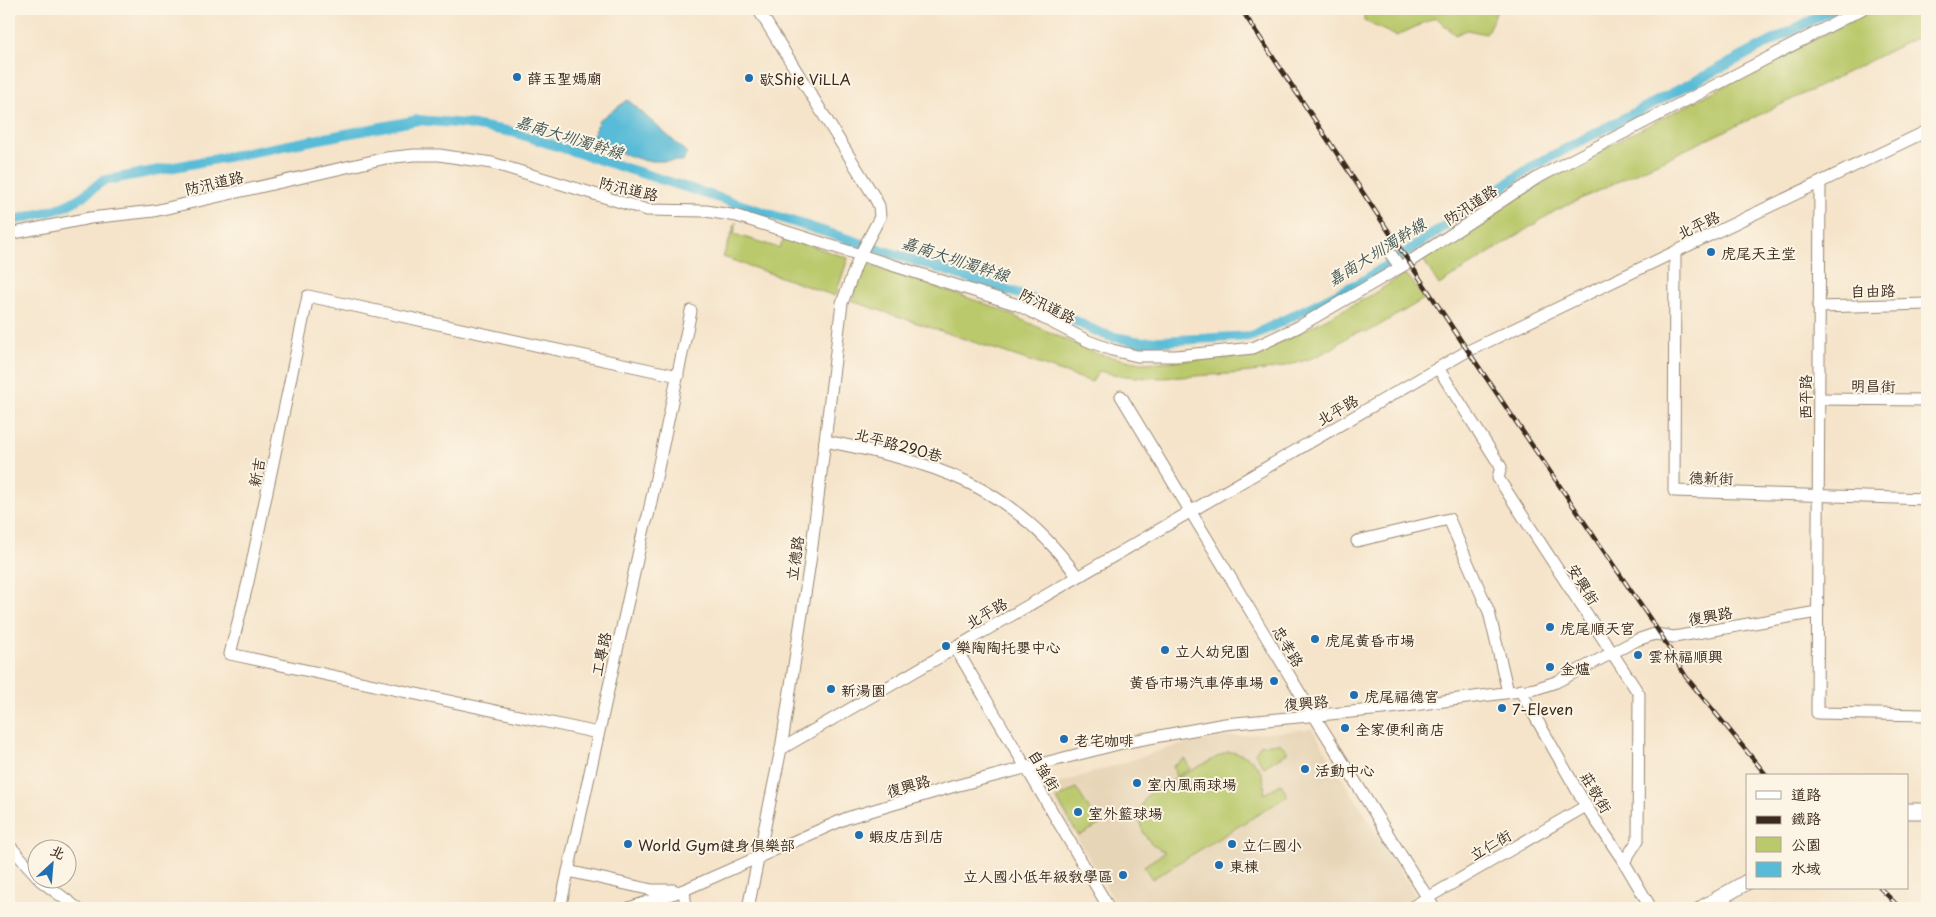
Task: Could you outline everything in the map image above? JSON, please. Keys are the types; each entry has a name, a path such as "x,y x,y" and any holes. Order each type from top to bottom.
{"main road":[{"path":"1908,811 1927,811"},
{"path":"1702,908 1746,883"}],"street":[{"name":"立德路","path":"748,908 780,748 810,562 842,303 861,254 880,218 879,206 875,198 758,9"},
{"name":"防汛道路","path":"9,234 90,218 154,211 386,158 439,155 492,163 647,210 706,210 737,216 1018,305 1088,341 1137,356 1176,356 1253,348 1298,327 1400,267 1537,178 1862,9"},
{"name":"北平路","path":"780,748 1468,351 1927,131"},
{"name":"西平路","path":"1817,612 1820,183"},
{"path":"1388,249 1400,267"},
{"name":"德新街","path":"1675,252 1674,491 1927,499"},
{"name":"新吉","path":"598,733 230,654 248,582 308,296 678,376"},
{"name":"自由路","path":"1818,306 1927,304"},
{"name":"工專路","path":"560,908 691,311"},
{"name":"安興街","path":"1438,368 1500,467 1498,478 1639,694 1638,840 1624,862"},
{"name":"忠孝路","path":"1121,396 1314,716 1434,908"},
{"name":"明昌街","path":"1819,399 1927,400"},
{"name":"北平路290巷","path":"825,441 937,468 982,489 1022,515 1042,533 1058,550 1077,576"},
{"path":"1357,540 1449,518 1489,612 1508,692"},
{"path":"1817,612 1817,713 1927,715"},
{"name":"復興路","path":"629,908 684,890 847,818 1122,743 1225,724 1383,710 1535,689 1556,682 1636,640 1655,634 1674,637 1817,612"},
{"name":"自強街","path":"955,647 1109,908"},
{"name":"莊敬街","path":"1520,690 1586,806 1624,862 1651,908"},
{"name":"立仁街","path":"1410,908 1586,806"},
{"path":"9,845 28,866"},
{"path":"568,871 652,890 684,890 686,908"},
{"path":"53,890 77,908"}],"shaded area":[{"name":"立仁國小","path":"1312,729 1415,895 1394,908 1119,908 1050,793 1054,785 1172,747 1223,737"}],"green space":[{"path":"1364,9 1498,9 1486,34 1467,30 1455,35 1436,17 1396,36 1364,21"},
{"path":"1874,9 1927,9 1927,32 1812,90 1555,211 1439,285 1422,258 1573,164"},
{"path":"736,222 734,234 779,248 785,237 848,258 835,296 723,257"},
{"path":"864,263 992,306 1097,354 1141,363 1227,358 1268,349 1368,297 1403,275 1409,277 1424,299 1368,332 1353,334 1321,354 1289,365 1249,372 1167,378 1127,376 1099,371 1092,382 852,301 855,284"},
{"path":"1280,743 1288,752 1264,767 1255,753 1260,745"},
{"path":"1227,752 1243,755 1256,764 1263,777 1264,794 1281,784 1288,796 1152,879 1144,866 1165,852 1149,841 1140,824 1141,806 1146,797 1154,790"},
{"path":"1185,759 1190,769 1176,777 1173,766"},
{"name":"室外籃球場","path":"1076,788 1099,825 1079,836 1057,799"}],"water":[{"path":"628,100 687,153 683,161 646,161 590,143 599,120"}],"waterway":[{"name":"嘉南大圳濁幹線","path":"9,221 48,212 69,204 102,181 418,120 466,124 513,132 1029,297 1091,329 1109,336 1141,342 1252,336 1365,280 1533,166 1833,9"}],"railway":[{"path":"1241,9 1468,351 1661,635 1686,677 1765,774"},
{"path":"1882,890 1900,908"}],"place":[{"name":"薛玉聖媽廟","path":"517,77"},
{"name":"歇Shie ViLLA","path":"749,78"},
{"name":"虎尾天主堂","path":"1711,252"},
{"name":"虎尾順天宮","path":"1550,627"},
{"name":"虎尾黃昏市場","path":"1315,639"},
{"name":"樂陶陶托嬰中心","path":"946,646"},
{"name":"立人幼兒園","path":"1165,650"},
{"name":"雲林福順興","path":"1638,655"},
{"name":"金爐","path":"1550,667"},
{"name":"黃昏市場汽車停車場","path":"1274,681"},
{"name":"新湯園","path":"831,689"},
{"name":"虎尾福德宮","path":"1354,695"},
{"name":"7-Eleven","path":"1502,708"},
{"name":"全家便利商店","path":"1345,728"},
{"name":"老宅咖啡","path":"1064,739"},
{"name":"活動中心","path":"1305,769"},
{"name":"室內風雨球場","path":"1137,783"},
{"name":"室外籃球場","path":"1078,812"},
{"name":"蝦皮店到店","path":"859,835"},
{"name":"World Gym健身俱樂部","path":"628,844"},
{"name":"立仁國小","path":"1232,844"},
{"name":"東棟","path":"1219,865"},
{"name":"立人國小低年級教學區","path":"1123,875"}]}
